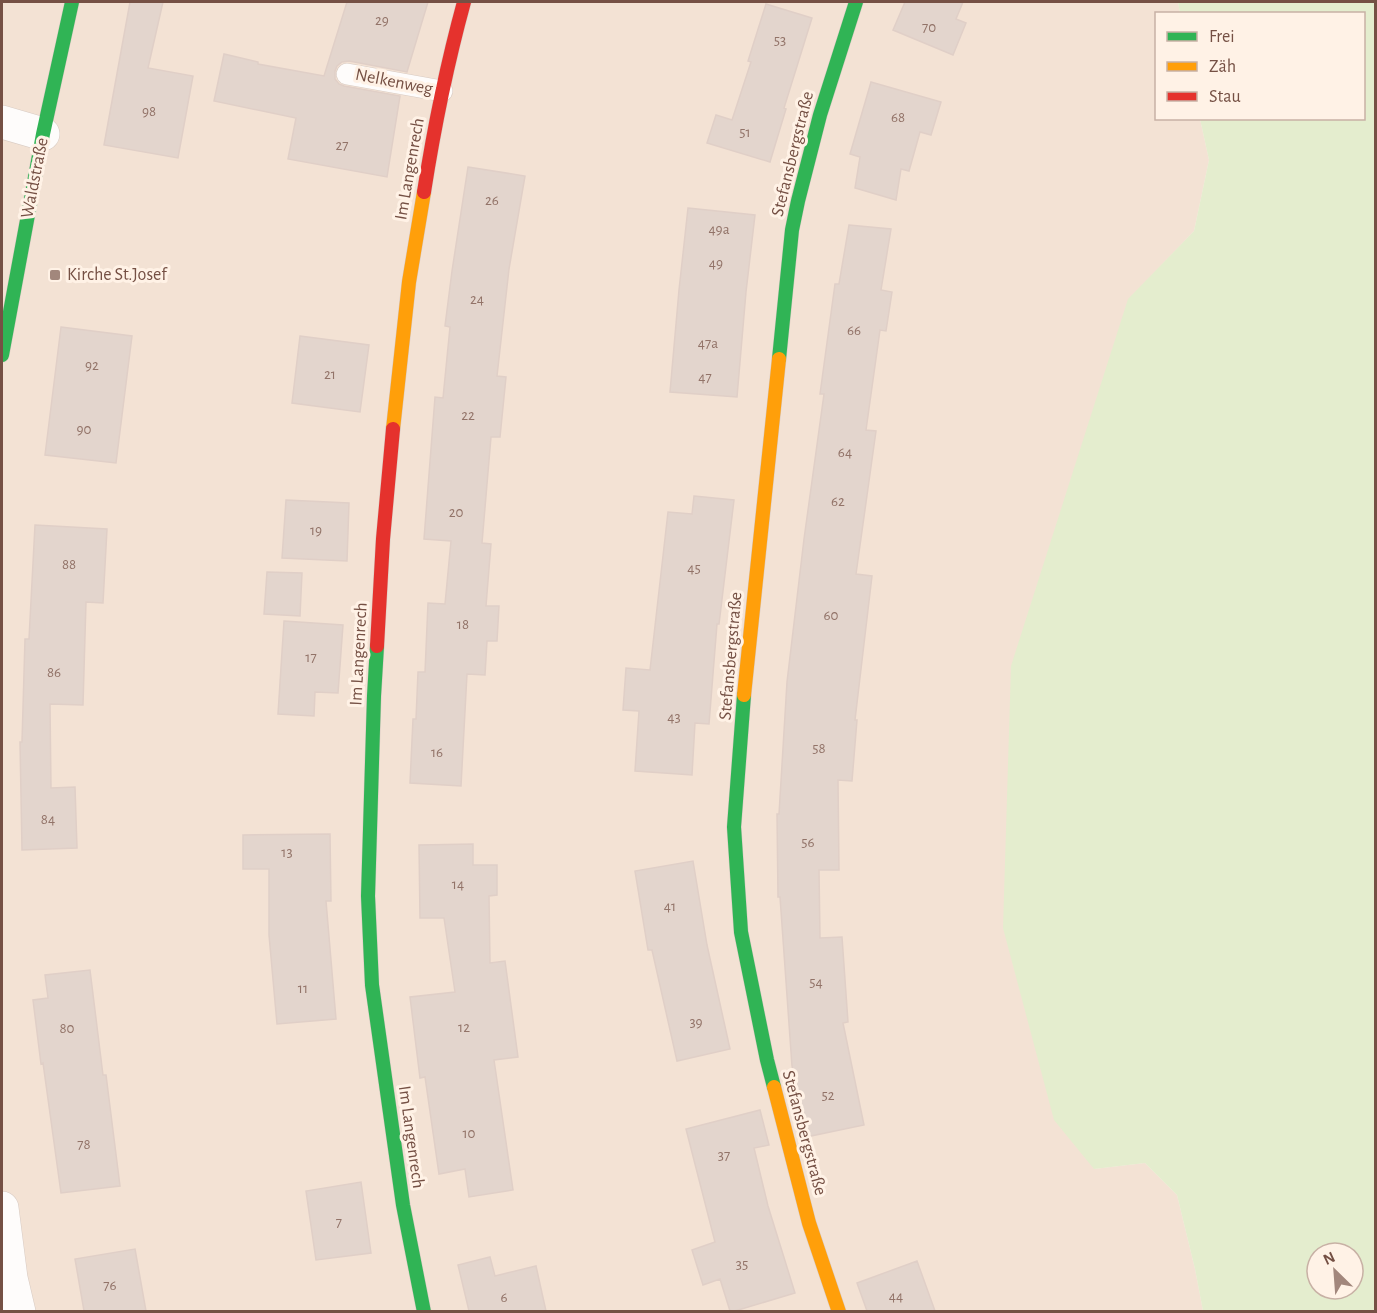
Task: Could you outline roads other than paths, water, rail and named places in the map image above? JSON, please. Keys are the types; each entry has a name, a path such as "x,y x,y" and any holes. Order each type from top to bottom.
{"street":[{"name":"Waldstraße","path":"2,355 43,134 72,2"},
{"name":"Im Langenrech","path":"424,1311 403,1205 383,1070 372,985 368,896 383,539 393,424 409,282 432,141 464,2"},
{"name":"Stefansbergstraße","path":"839,1311 809,1223 767,1060 741,932 735,827 744,694 792,230 798,193 819,117 856,2"},
{"path":"2,122 43,134"},
{"path":"2,1208 11,1278 19,1311"}],"lane":[{"name":"Nelkenweg","path":"347,74 442,91"}],"place":[{"name":"Kirche St.Josef","path":"55,275"}]}
